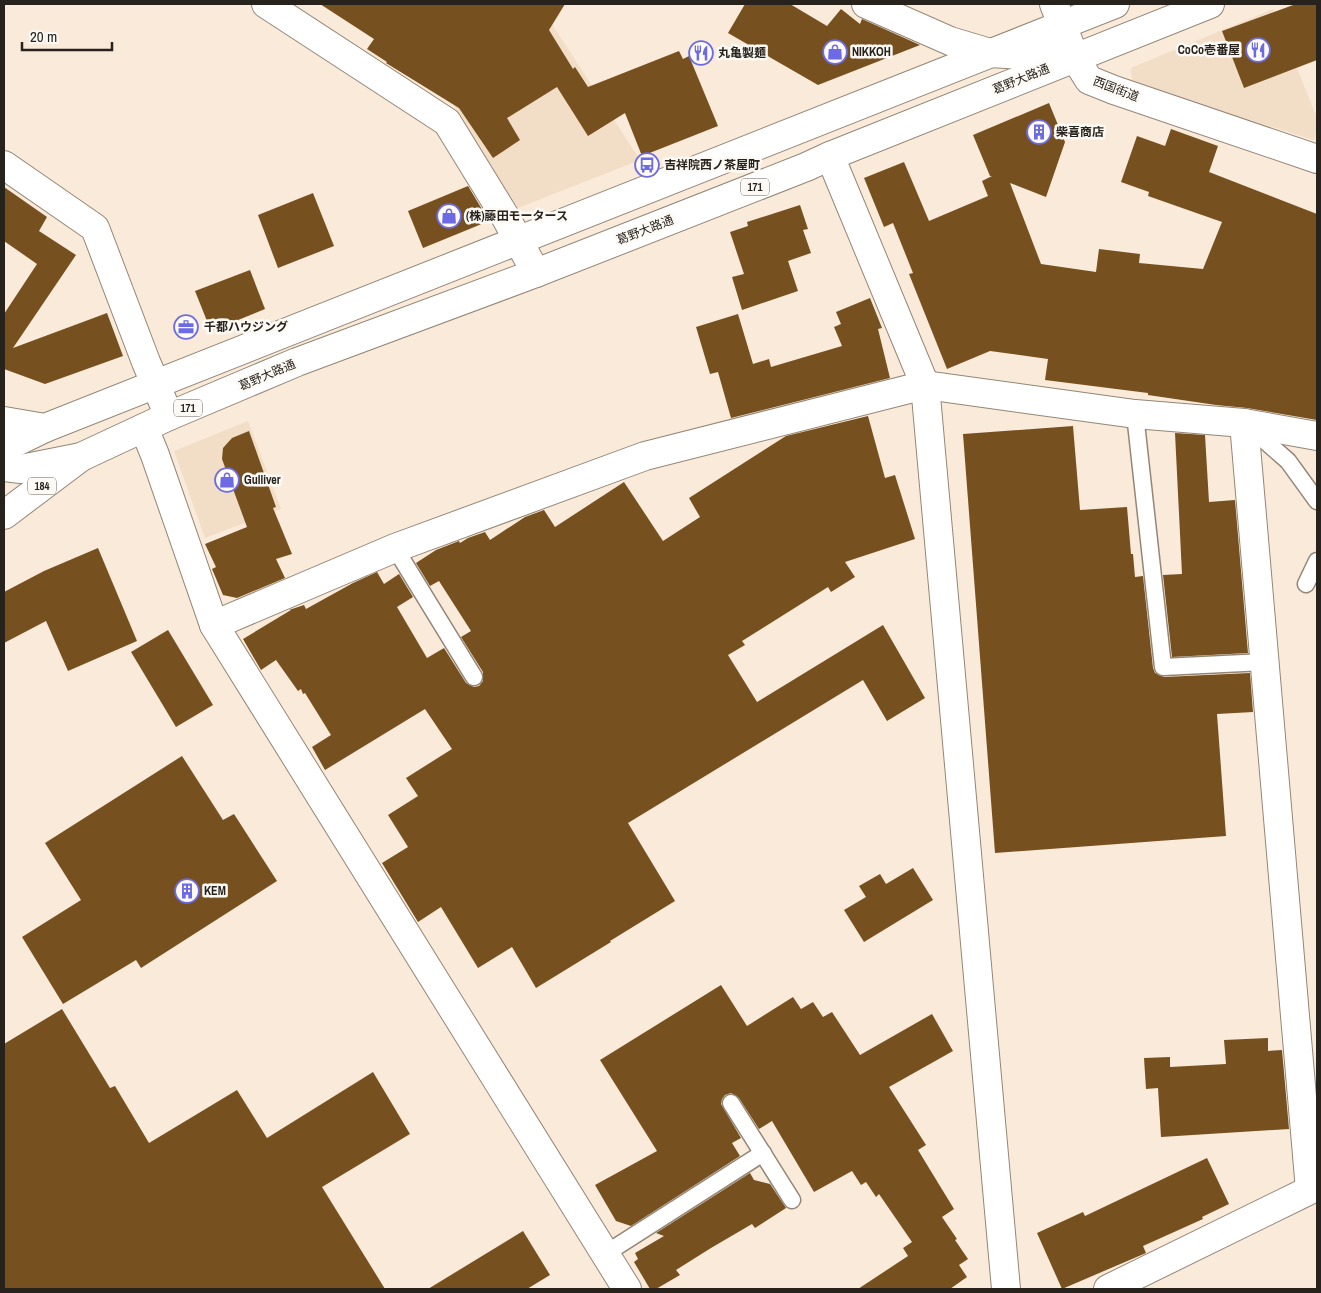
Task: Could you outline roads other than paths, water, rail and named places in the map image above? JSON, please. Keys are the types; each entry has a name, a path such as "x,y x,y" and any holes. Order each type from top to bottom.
{"main road":[{"path":"266,4 447,122 536,273"},
{"path":"866,4 950,41 990,53 1074,58"},
{"path":"4,448 45,428 990,53 1058,14 1115,4"},
{"name":"葛野大路通","path":"4,516 81,457 169,416 297,362 536,273 806,167 1210,4"},
{"name":"西国街道","path":"1058,14 1074,58 1089,80 1317,159"},
{"path":"830,156 925,385 1006,1289"},
{"path":"4,165 95,228 169,416"},
{"path":"214,625 395,548 645,456 925,385 1135,414 1244,423 1317,436"},
{"path":"4,421 45,428"},
{"path":"1108,1289 1310,1190 1244,423"},
{"path":"144,428 155,454 214,625 627,1289"},
{"name":"葛野大路通","path":"4,467 21,468 81,457"}],"lane":[{"path":"1135,414 1163,667 1264,662"},
{"path":"1244,423 1288,462 1317,501"},
{"path":"395,548 474,677"},
{"path":"1306,584 1317,561"},
{"path":"730,1103 792,1200"},
{"path":"605,1254 763,1153"}],"place":[{"name":"CoCo壱番屋","path":"1258,50"},
{"name":"NIKKOH","path":"835,52"},
{"name":"丸亀製麺","path":"701,53"},
{"name":"柴喜商店","path":"1039,132"},
{"name":"吉祥院西ノ茶屋町","path":"647,165"},
{"name":"(株)藤田モータース","path":"449,216"},
{"name":"千都ハウジング","path":"186,327"},
{"name":"Gulliver","path":"227,480"},
{"name":"KEM","path":"187,891"}]}
